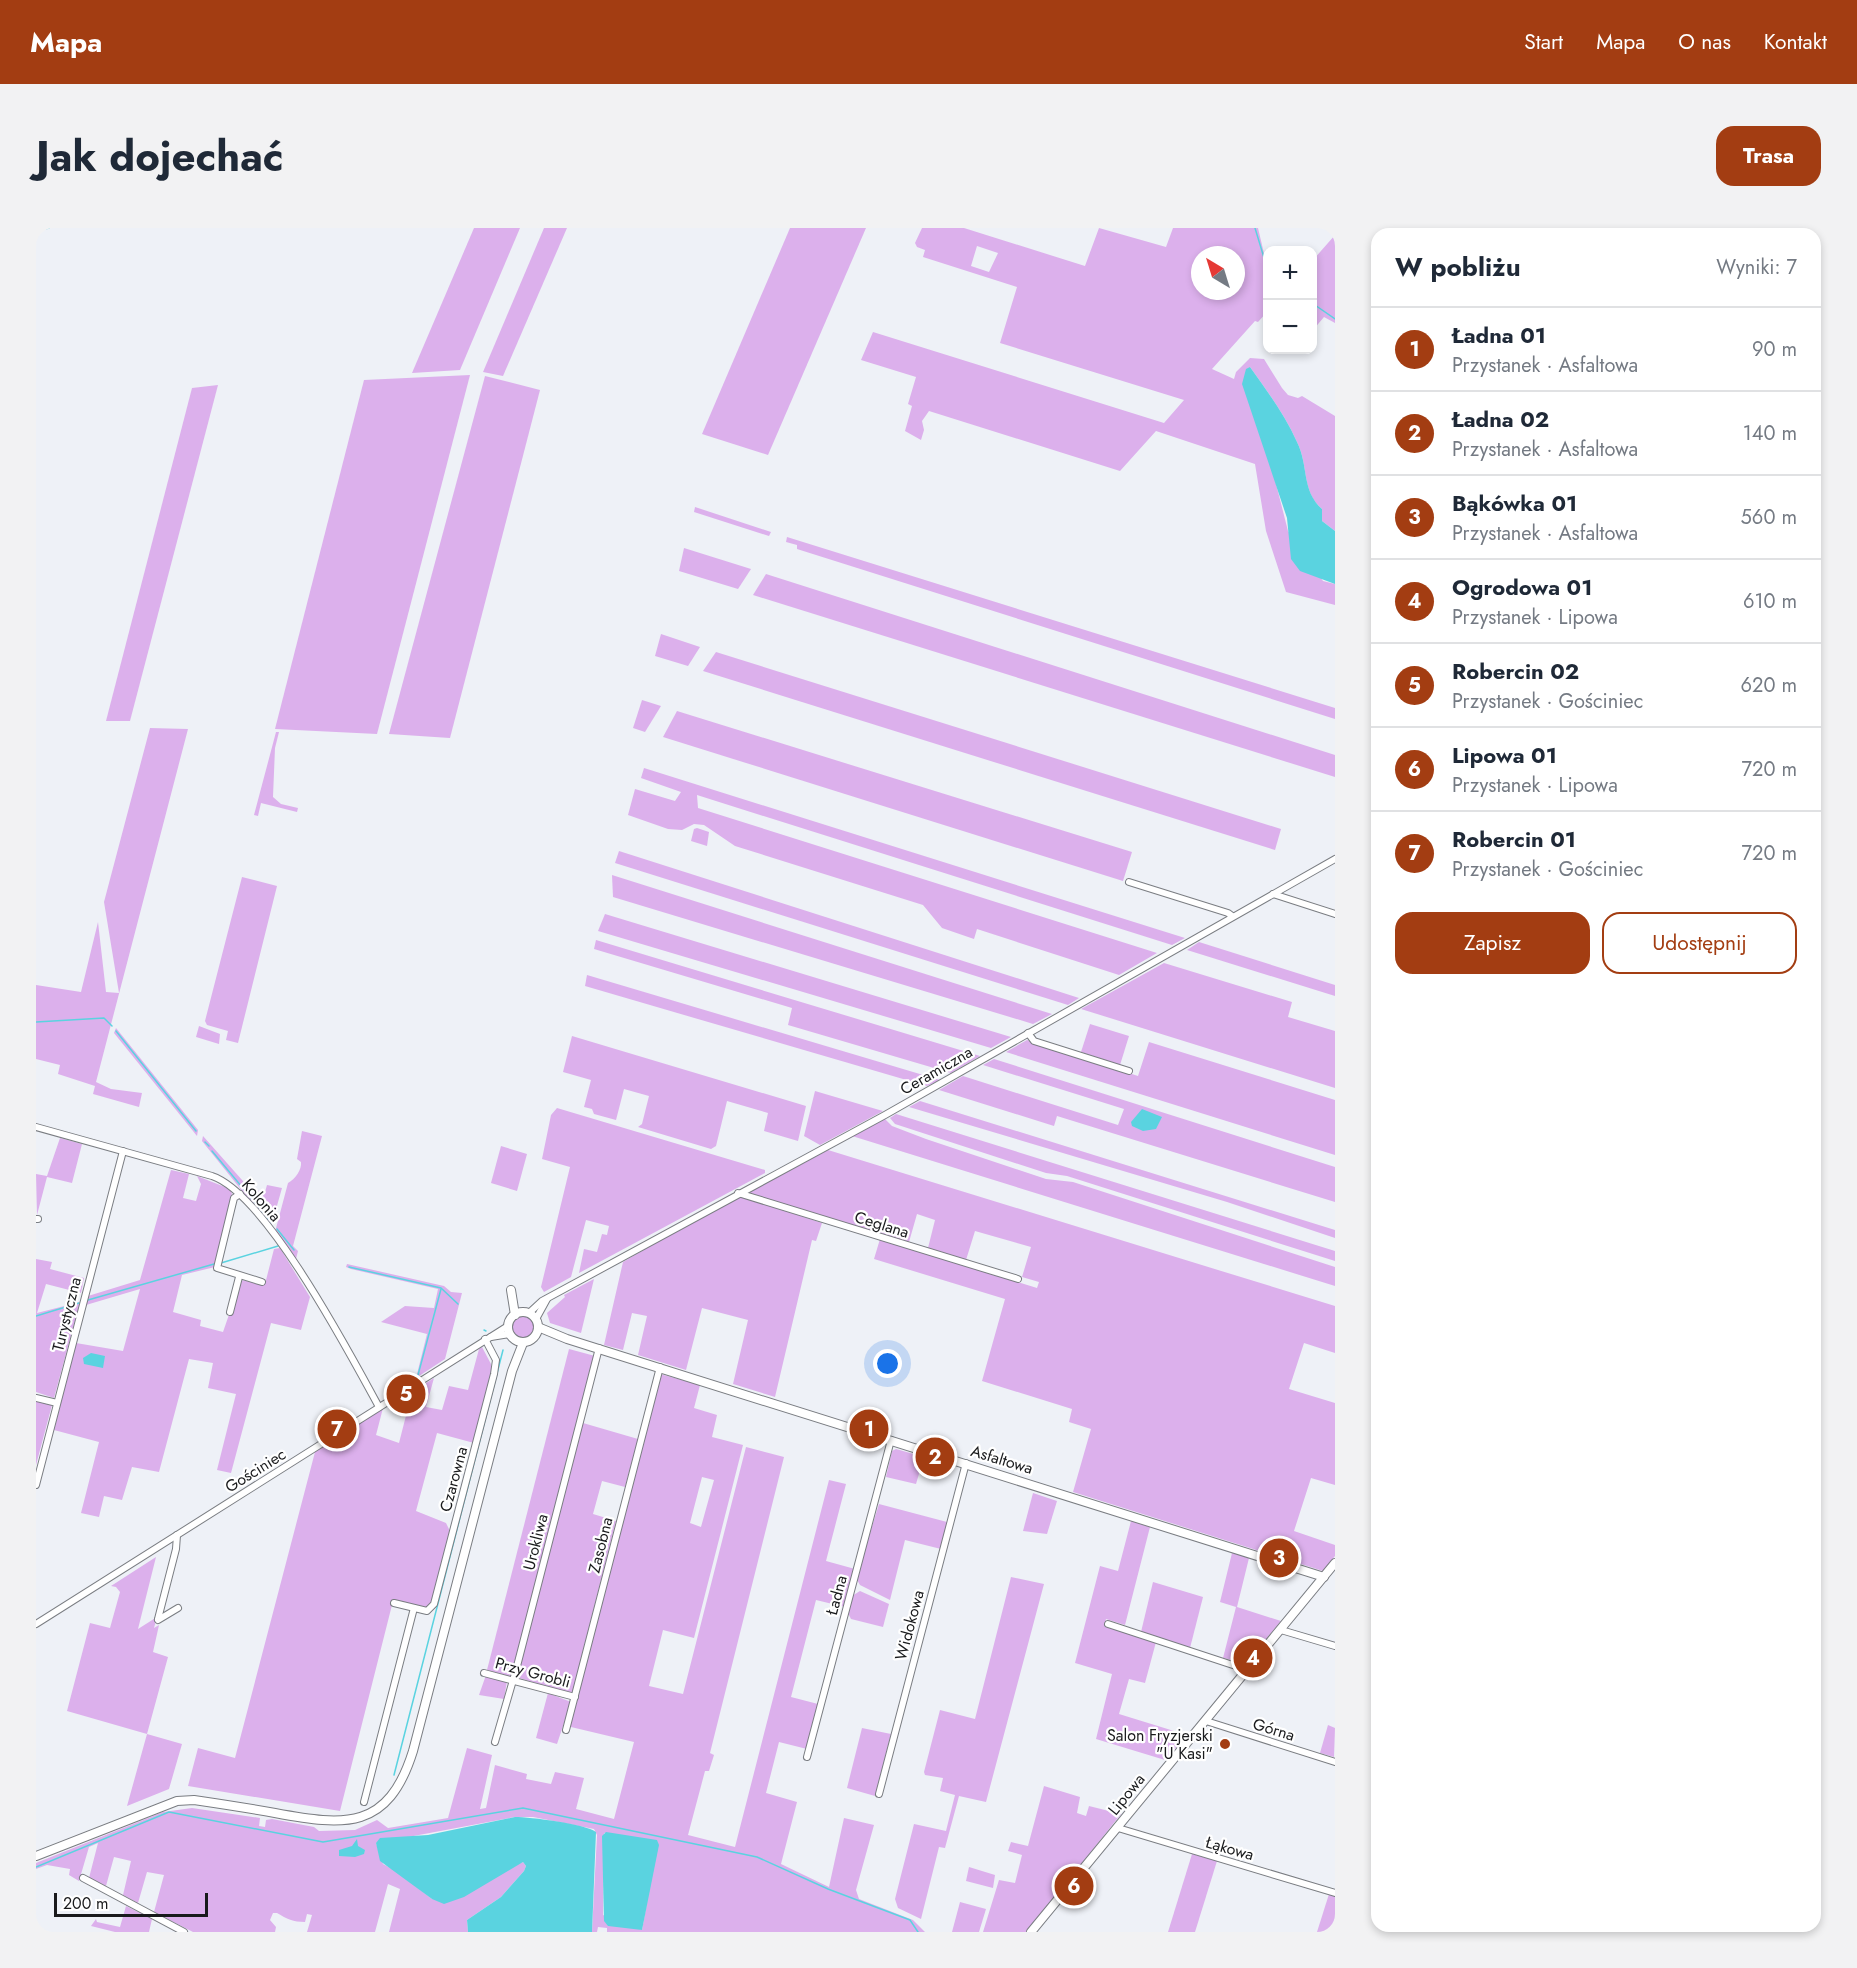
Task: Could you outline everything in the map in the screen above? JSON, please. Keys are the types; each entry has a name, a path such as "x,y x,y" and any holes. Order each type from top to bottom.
{"street":[{"name":"Ceramiczna","path":"528,1317 547,1299 885,1115 1335,859"},
{"path":"1129,882 1232,916"},
{"path":"1273,894 1335,914"},
{"path":"1028,1033 1034,1041 1129,1071"},
{"name":"Kolonia","path":"36,1127 220,1179 240,1194 287,1252 334,1324 379,1407"},
{"name":"Turystyczna","path":"36,1485 123,1151"},
{"name":"Ceglana","path":"738,1193 1018,1279"},
{"path":"240,1194 234,1198 217,1266 219,1270 262,1282"},
{"path":"230,1312 239,1277"},
{"path":"36,1856 177,1801 194,1800 332,1822 362,1817 390,1798 403,1779 413,1751 512,1371 514,1336 528,1317"},
{"path":"514,1336 536,1336 528,1317"},
{"name":"Asfaltowa","path":"528,1317 567,1339"},
{"name":"Gościniec","path":"36,1624 486,1338 514,1336"},
{"name":"Asfaltowa","path":"536,1336 567,1339 599,1348 1324,1577"},
{"name":"Czarowna","path":"414,1608 427,1611 434,1604 495,1374 496,1360 486,1338"},
{"name":"Urokliwa","path":"495,1742 599,1348"},
{"name":"Zasobna","path":"566,1730 660,1367"},
{"path":"36,1398 57,1403"},
{"name":"Ładna","path":"807,1757 891,1440"},
{"name":"Widokowa","path":"879,1794 966,1463"},
{"path":"177,1535 176,1549 158,1619 178,1608"},
{"name":"Lipowa","path":"1031,1932 1335,1563"},
{"path":"364,1802 414,1608 394,1603"},
{"path":"1108,1624 1248,1670"},
{"path":"1281,1630 1335,1646"},
{"name":"Przy Grobli","path":"484,1672 575,1697"},
{"name":"Górna","path":"1206,1721 1335,1762"},
{"name":"Łąkowa","path":"1118,1828 1335,1893"},
{"path":"83,1878 184,1932"}],"shaded area":[{"path":"474,228 520,228 460,370 412,373"},
{"path":"544,228 567,228 503,376 483,372"},
{"path":"790,228 866,228 768,455 702,434"},
{"path":"922,228 964,228 1085,266 1099,228 1166,247 1173,228 1258,228 1263,249 1263,316 1258,322 1255,321 1212,369 1234,379 1236,372 1250,358 1264,359 1288,395 1298,398 1302,396 1335,416 1335,531 1322,521 1322,509 1311,494 1301,451 1292,432 1250,367 1243,384 1272,468 1288,531 1323,581 1335,584 1335,605 1286,592 1266,531 1255,464 1156,431 1120,471 929,411 922,421 924,430 921,440 905,431 912,406 908,404 916,377 861,360 873,332 1164,423 1184,400 1000,343 1017,287 923,257 925,250 917,247 915,243","holes":["977,246 998,253 989,272 971,266"]},
{"path":"1335,235 1335,323 1324,317 1317,325 1317,255"},
{"path":"470,375 377,734 275,729 364,380"},
{"path":"485,376 540,390 450,738 389,734"},
{"path":"218,385 130,721 106,721 192,388"},
{"path":"695,507 771,532 769,536 694,512"},
{"path":"787,537 1335,708 1335,719 797,549 797,545 786,542"},
{"path":"684,548 751,569 738,589 679,571"},
{"path":"766,574 1335,755 1335,777 753,595"},
{"path":"661,634 700,647 688,666 655,656"},
{"path":"716,652 1281,829 1275,850 703,671"},
{"path":"642,700 661,706 645,732 633,728"},
{"path":"677,711 1132,852 1123,881 663,737"},
{"path":"150,728 188,729 96,1082 111,1089 142,1093 139,1107 93,1094 95,1086 58,1074 60,1065 36,1059 36,985 81,992 98,922 106,992 119,993 104,902"},
{"path":"276,732 279,732 275,748 273,797 281,804 298,808 297,812 261,803 258,816 254,815"},
{"path":"644,768 1185,938 1172,945 697,795 698,808 1157,953 1119,975 977,929 974,939 942,928 923,905 735,846 704,825 694,824 682,830 668,829 628,815 635,789 675,801 681,792 641,778"},
{"path":"694,829 709,832 707,846 691,841"},
{"path":"619,851 1079,998 1068,1005 615,863"},
{"path":"612,875 1052,1014 1033,1024 613,897"},
{"path":"242,877 277,886 238,1043 226,1040 228,1031 207,1025 205,1021"},
{"path":"605,914 1011,1037 991,1048 598,931"},
{"path":"596,940 980,1056 951,1073 788,1025 792,1008 594,949"},
{"path":"1199,942 1335,985 1335,996 1187,950"},
{"path":"1164,963 1292,1002 1288,1017 1335,1031 1335,1088 1081,1009"},
{"path":"587,975 940,1080 927,1086 585,986"},
{"path":"1090,1024 1129,1036 1120,1065 1081,1052"},
{"path":"199,1026 220,1034 219,1044 196,1037"},
{"path":"116,1028 198,1130 197,1136 114,1033"},
{"path":"572,1036 806,1106 798,1141 764,1131 768,1113 727,1101 716,1146 711,1149 638,1127 642,1124 649,1096 624,1089 616,1120 594,1114 592,1109 584,1107 591,1080 563,1072"},
{"path":"1027,1040 1138,1076 1149,1042 1335,1100 1335,1155 1006,1052"},
{"path":"994,1059 1335,1167 1335,1202 1057,1116 1054,1126 939,1090 963,1076 1118,1125 1124,1109 983,1065"},
{"path":"815,1091 883,1111 820,1145 804,1136"},
{"path":"920,1101 1335,1230 1335,1238 1227,1202 909,1107"},
{"path":"557,1108 765,1170 765,1173 579,1273 584,1249 597,1252 602,1234 607,1235 609,1226 586,1220 571,1277 544,1292 541,1287 570,1167 542,1159 551,1115"},
{"path":"896,1114 1335,1251 1335,1261 1067,1176 1046,1173 895,1124 890,1118"},
{"path":"885,1119 892,1126 926,1139 1046,1179 1073,1182 1335,1267 1335,1286 852,1136"},
{"path":"302,1131 322,1136 293,1246 298,1251 296,1259 275,1232 288,1183 300,1168 301,1162 297,1159"},
{"path":"203,1136 250,1189 265,1192 267,1185 282,1188 271,1227 202,1141"},
{"path":"60,1138 82,1144 72,1183 47,1177 37,1215 36,1174 47,1176"},
{"path":"501,1146 527,1154 517,1191 491,1183"},
{"path":"828,1150 1335,1306 1335,1353 1304,1343 1289,1389 1335,1403 1335,1485 1311,1478 1294,1531 1335,1545 1335,1556 1323,1571 1073,1492 1091,1429 1069,1422 1072,1409 982,1381 1005,1299 874,1259 880,1239 1037,1288 1039,1282 1022,1277 1031,1247 975,1231 966,1260 928,1248 935,1220 917,1214 909,1242 748,1193"},
{"path":"171,1170 189,1174 183,1198 196,1201 201,1184 197,1176 230,1189 232,1194 215,1267 182,1275 173,1312 201,1320 200,1326 223,1332 241,1280 265,1284 274,1249 280,1248 310,1297 301,1330 271,1323 231,1473 217,1470 236,1394 208,1388 213,1363 189,1359 159,1472 132,1467 122,1500 104,1496 99,1517 81,1513 99,1442 54,1430 76,1343 123,1351 140,1289 86,1305 88,1296 140,1280"},
{"path":"738,1195 822,1223 816,1241 812,1240 775,1397 733,1384 748,1320 702,1308 686,1370 638,1355 647,1316 632,1313 623,1350 604,1345 623,1262"},
{"path":"36,1259 52,1262 50,1269 84,1278 81,1293 46,1284 37,1313 80,1302 54,1398 36,1392"},
{"path":"347,1264 444,1286 451,1292 462,1293 445,1359 416,1378 427,1334 381,1322 405,1306 434,1308 438,1289 351,1269 346,1267"},
{"path":"594,1279 581,1333 550,1323 547,1313 565,1297 564,1295"},
{"path":"523,1316 531,1319 534,1327 531,1335 523,1338 515,1335 512,1327 515,1319"},
{"path":"482,1347 491,1364 492,1374 474,1443 437,1433 416,1511 446,1523 451,1533 432,1606 427,1609 393,1601 340,1811 188,1786 198,1748 235,1758 315,1452 383,1408 376,1435 399,1443 412,1392 434,1378 426,1407 442,1410 449,1386 468,1390 479,1349"},
{"path":"569,1349 595,1356 511,1677 487,1670"},
{"path":"660,1374 700,1385 694,1408 717,1415 712,1437 743,1445 694,1638 663,1630 649,1686 683,1694 746,1447 784,1457 710,1753 714,1755 709,1771 705,1771 688,1835 735,1847 829,1480 846,1484 826,1561 855,1569 845,1607 816,1600 791,1697 818,1704 807,1749 779,1742 766,1793 797,1802 781,1864 829,1887 844,1818 874,1825 856,1890 859,1899 913,1920 925,1932 607,1932 607,1928 598,1927 597,1932 592,1932 597,1835 594,1829 533,1817 515,1817 376,1843 383,1864 396,1871 432,1899 523,1862 526,1866 524,1871 501,1897 467,1920 468,1932 389,1932 400,1889 388,1884 375,1932 307,1932 312,1915 307,1914 305,1922 301,1922 273,1913 270,1920 276,1927 275,1932 193,1932 154,1912 164,1875 147,1872 138,1903 123,1895 131,1861 114,1857 106,1886 89,1878 98,1843 89,1847 79,1881 69,1875 70,1869 47,1865 36,1869 36,1863 163,1812 192,1808 260,1818 259,1826 265,1827 266,1820 272,1819 314,1827 319,1831 355,1830 377,1820 388,1828 448,1818 467,1748 492,1755 480,1809 486,1808 495,1765 527,1774 526,1779 551,1784 555,1772 584,1778 576,1809 614,1819 634,1742 571,1727","holes":["702,1477 714,1480 701,1527 690,1523","604,1833 658,1842 642,1930 603,1915"]},
{"path":"36,1401 52,1405 36,1465"},
{"path":"583,1423 638,1439 625,1487 602,1481 593,1514 616,1521 572,1694 516,1677"},
{"path":"896,1449 924,1457 916,1484 886,1477 892,1451"},
{"path":"1033,1493 1057,1501 1047,1534 1023,1531"},
{"path":"879,1504 947,1522 941,1549 905,1540 890,1600 860,1585 856,1578"},
{"path":"1131,1521 1150,1527 1125,1625 1106,1619 1104,1626 1156,1642 1145,1683 1129,1679 1119,1714 1187,1735 1165,1760 1096,1739 1112,1674 1075,1663 1100,1566 1118,1571"},
{"path":"1232,1553 1249,1558 1237,1607 1281,1621 1246,1663 1223,1658 1236,1607 1220,1602"},
{"path":"156,1557 138,1629 157,1617 154,1628 159,1625 153,1652 168,1657 147,1734 67,1711 90,1623 110,1628 120,1592 116,1587 111,1586"},
{"path":"1011,1577 1044,1584 986,1802 959,1796 945,1848 939,1847 921,1919 898,1908 895,1899 914,1824 946,1831 955,1795 940,1791 943,1778 925,1775 924,1772 940,1710 975,1719"},
{"path":"1153,1582 1203,1597 1190,1648 1141,1632"},
{"path":"860,1591 889,1604 883,1627 851,1619 847,1611 852,1596"},
{"path":"486,1675 507,1681 504,1699 479,1695"},
{"path":"548,1693 571,1702 557,1744 536,1738"},
{"path":"1328,1725 1335,1728 1334,1757 1320,1753"},
{"path":"862,1728 891,1734 875,1796 847,1788"},
{"path":"147,1734 182,1744 169,1789 127,1806"},
{"path":"1044,1786 1080,1797 1077,1813 1086,1816 1089,1806 1121,1814 1027,1932 983,1932 999,1880 1015,1883 1022,1855 1008,1851 1011,1842 1028,1846"},
{"path":"1192,1854 1217,1861 1195,1932 1168,1932"},
{"path":"969,1867 995,1875 993,1888 966,1881"},
{"path":"1329,1894 1335,1896 1335,1932 1317,1932"},
{"path":"960,1902 986,1909 979,1932 952,1932"},
{"path":"126,1906 152,1919 149,1932 115,1932 91,1926 96,1919 97,1922 120,1927"}],"water":[{"path":"1250,367 1292,432 1301,451 1311,494 1322,509 1322,521 1335,531 1335,584 1300,571 1291,559 1287,518 1242,384 1246,369"},
{"path":"1142,1109 1162,1117 1156,1129 1143,1131 1132,1126 1131,1122"},
{"path":"91,1353 105,1356 103,1368 84,1364 83,1358"},
{"path":"515,1817 570,1824 596,1832 592,1932 468,1932 467,1920 501,1897 524,1871 526,1866 523,1862 464,1897 444,1904 432,1899 380,1861 376,1843 380,1838 428,1835"},
{"path":"606,1832 657,1840 659,1845 642,1930 608,1926 604,1921 602,1836"},
{"path":"357,1839 358,1846 365,1850 364,1854 355,1857 339,1856 339,1850 352,1846"}],"waterway":[{"path":"36,231 49,228"},
{"path":"1255,228 1263,254"},
{"path":"1317,306 1335,319"},
{"path":"36,1022 104,1018 112,1026"},
{"path":"116,1031 196,1131"},
{"path":"205,1142 209,1146"},
{"path":"212,1151 272,1223"},
{"path":"277,1229 294,1250"},
{"path":"221,1263 278,1246"},
{"path":"88,1300 214,1264"},
{"path":"349,1267 441,1288 458,1304"},
{"path":"418,1375 441,1289"},
{"path":"36,1316 79,1303"},
{"path":"394,1775 503,1350"},
{"path":"36,1867 169,1812 323,1842 523,1808 757,1857 828,1889 910,1920 918,1932"}],"place":[{"name":"Robercin 02","path":"406,1394"},
{"name":"Robercin 01","path":"337,1429"},
{"name":"Ładna 01","path":"869,1429"},
{"name":"Ładna 02","path":"935,1457"},
{"name":"Bąkówka 01","path":"1279,1558"},
{"name":"Ogrodowa 01","path":"1253,1658"},
{"name":"Salon Fryzjerski \"U Kasi\"","path":"1225,1744"},
{"name":"Lipowa 01","path":"1074,1886"}]}
